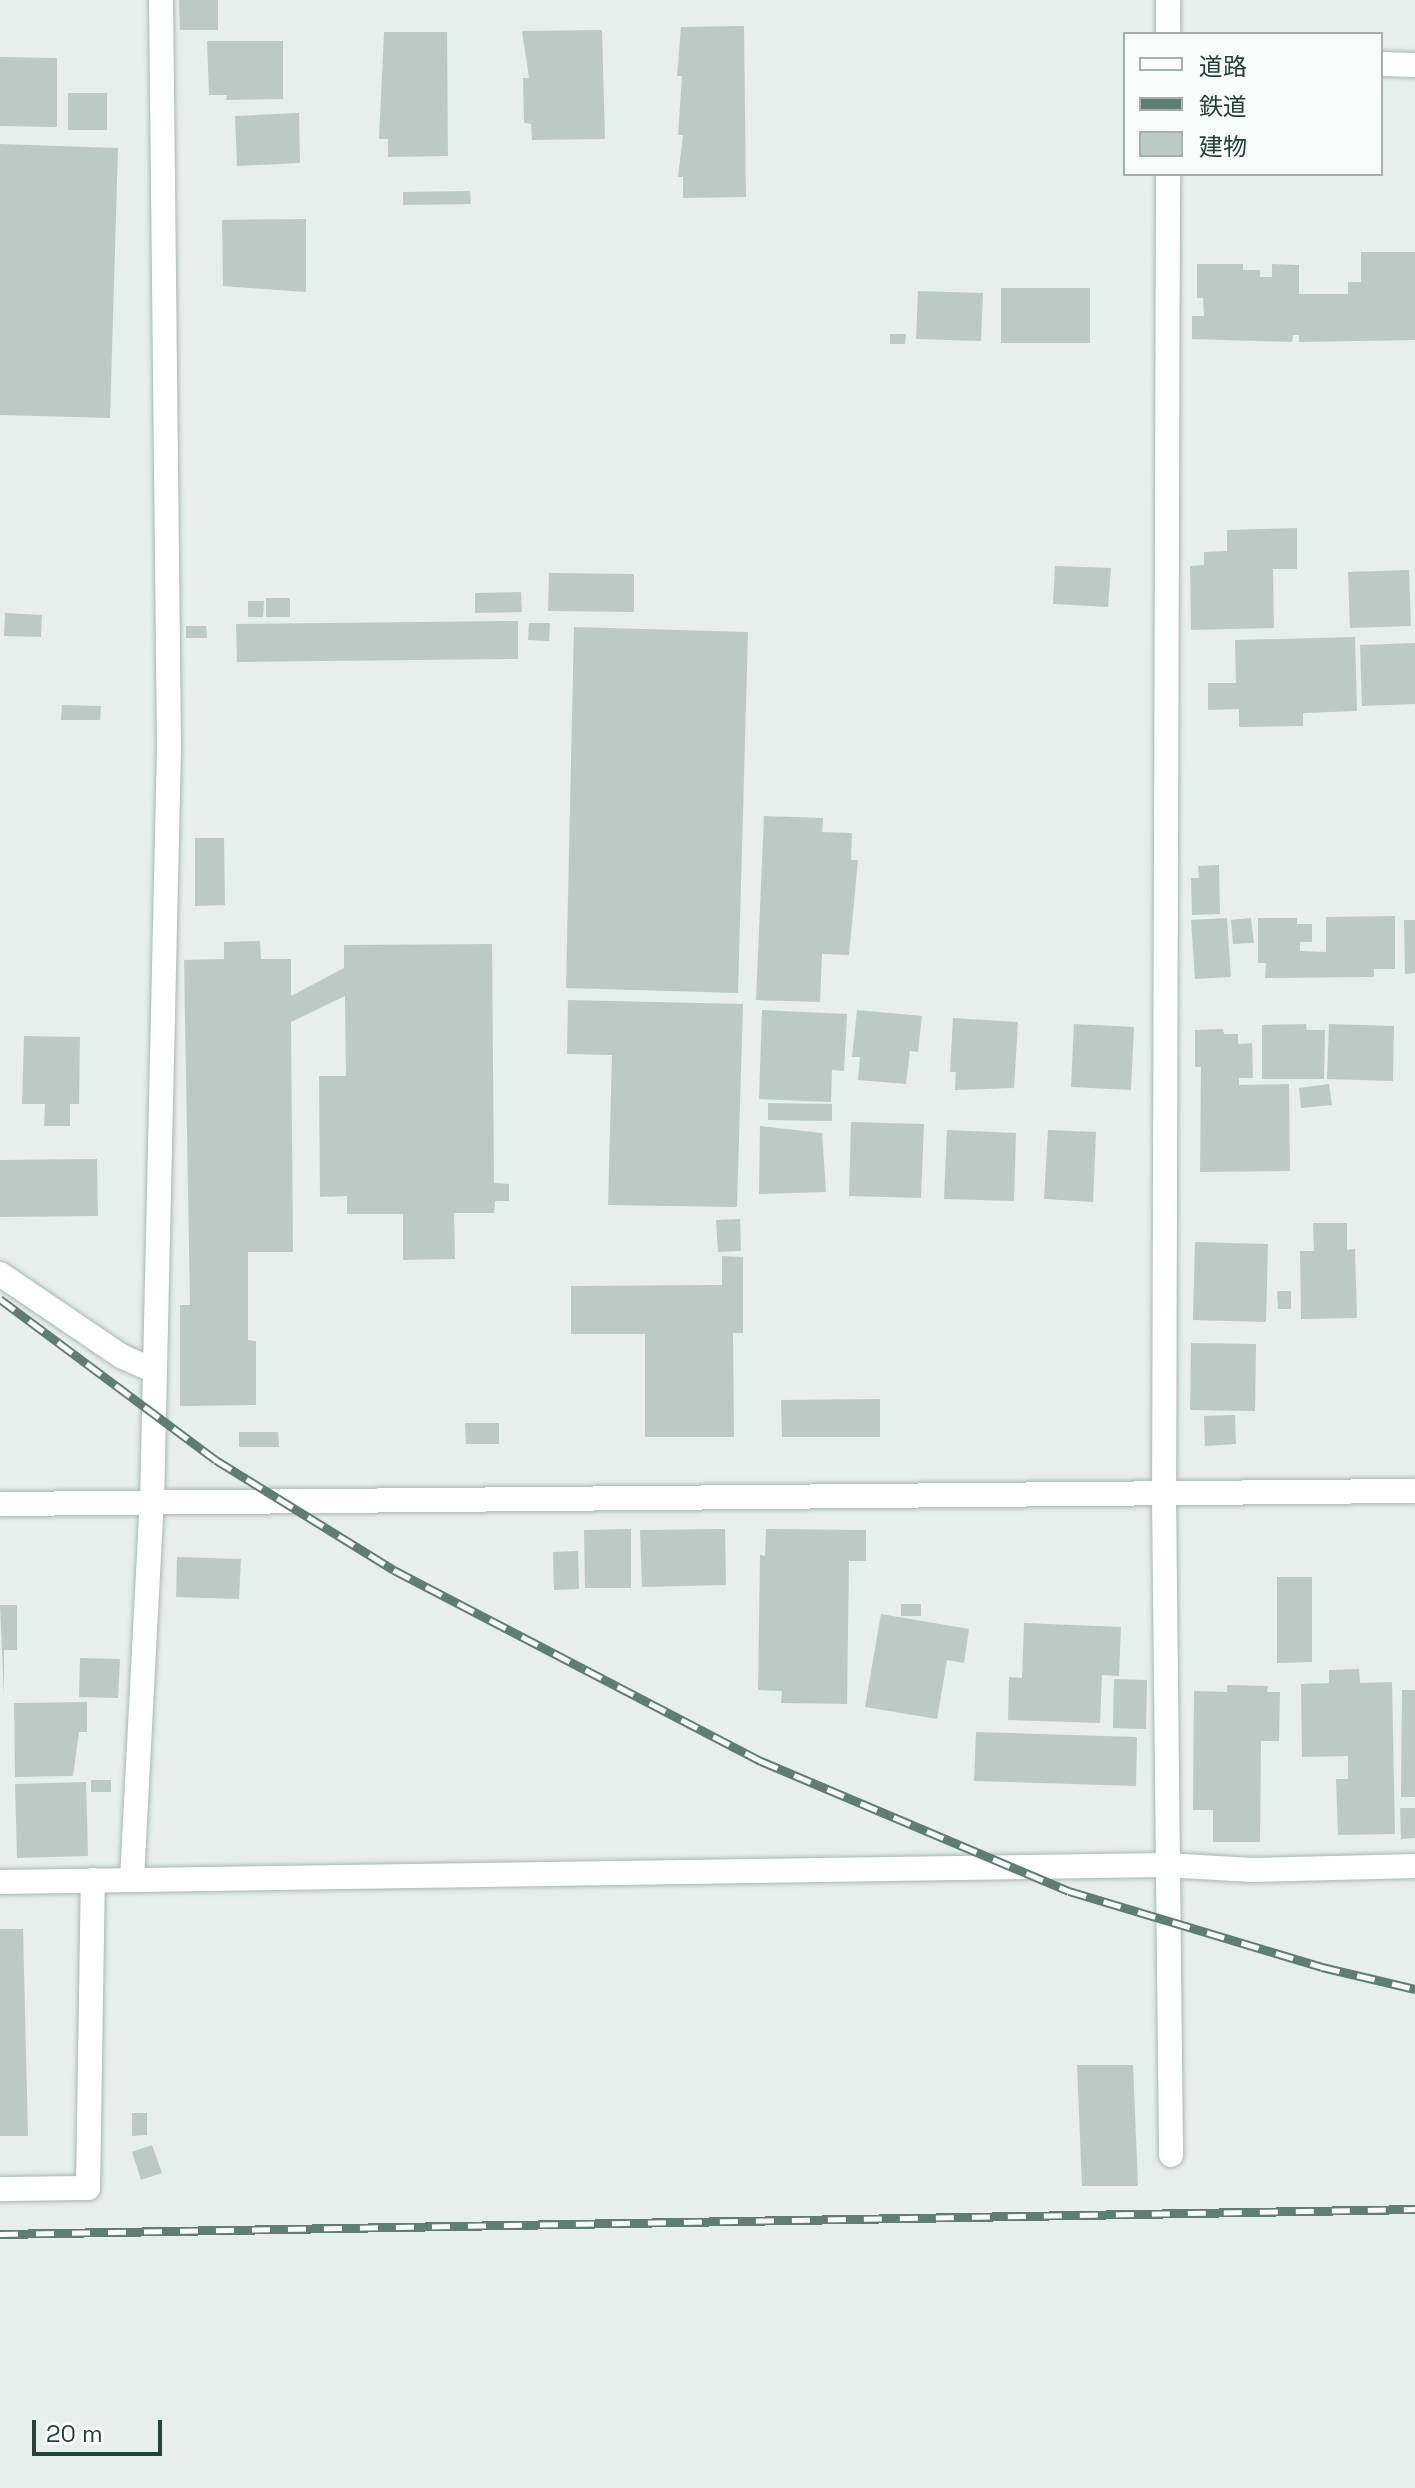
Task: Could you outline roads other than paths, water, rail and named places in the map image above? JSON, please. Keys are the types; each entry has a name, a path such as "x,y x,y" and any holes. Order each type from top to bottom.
{"street":[{"path":"132,1879 152,1502 169,747 161,0"},
{"path":"1168,0 1168,32"},
{"path":"1383,64 1415,65"},
{"path":"1168,176 1164,1493 1171,2155"},
{"path":"0,1274 121,1356 155,1371"},
{"path":"0,1504 1415,1491"},
{"path":"0,1882 1166,1865 1252,1870 1415,1866"},
{"path":"0,2189 88,2188 93,1880"}],"railway":[{"path":"0,1299 216,1460 394,1570 761,1761 1069,1891 1322,1967 1415,1989"},
{"path":"0,2234 1415,2209"}]}
